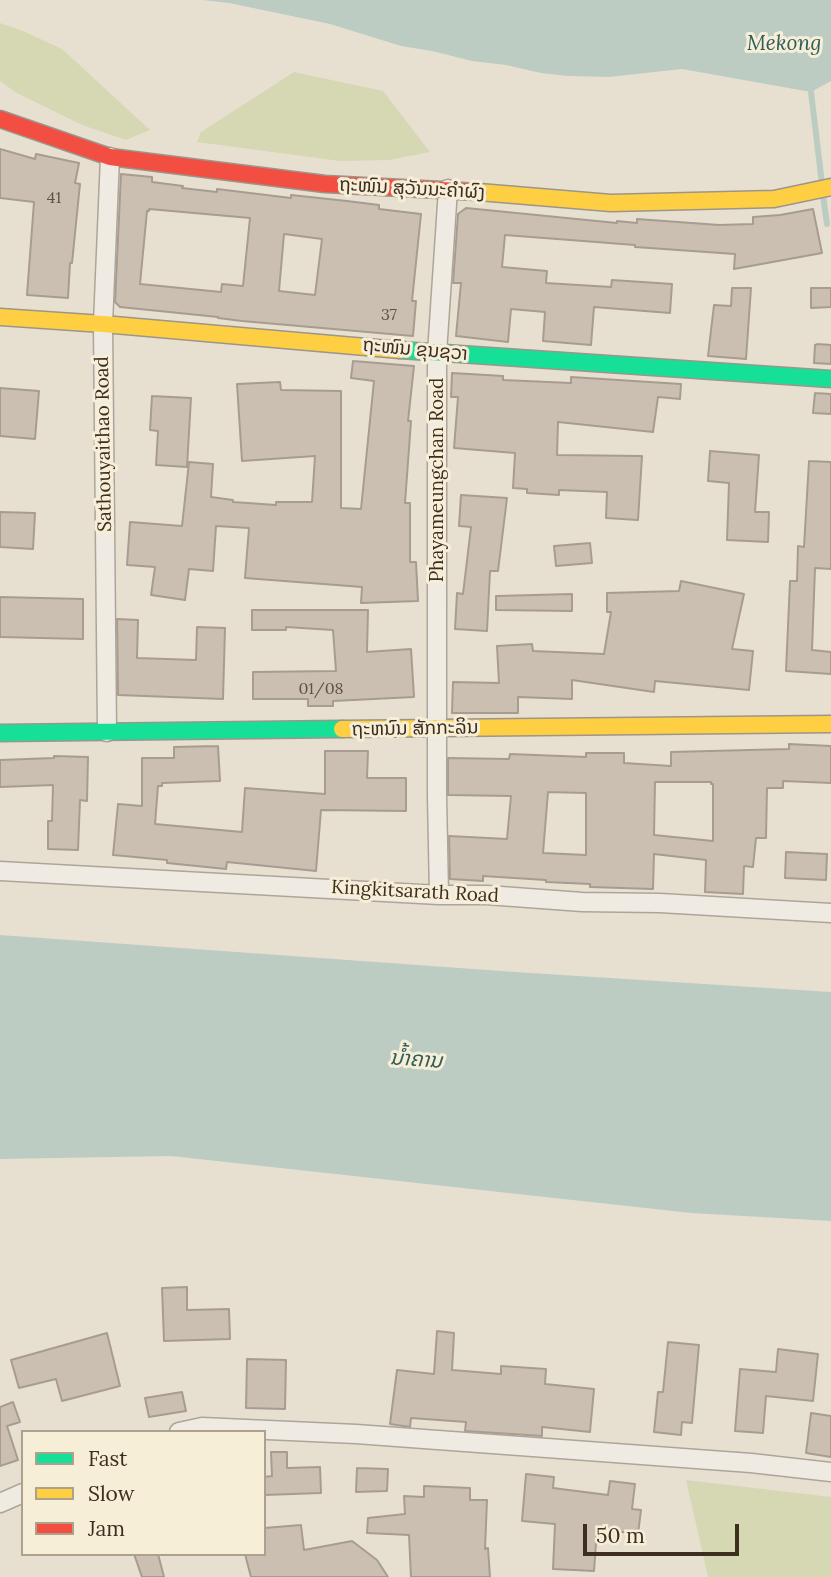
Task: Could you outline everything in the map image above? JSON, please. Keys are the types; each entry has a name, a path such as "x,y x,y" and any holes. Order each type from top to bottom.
{"street":[{"name":"ຖະໜົນ ສຸວັນນະຄໍາຜົງ","path":"0,119 110,157 326,184 448,189 611,203 774,199 831,187"},
{"name":"Sathouyaithao Road","path":"107,732 103,324 110,157"},
{"name":"Phayameungchan Road","path":"439,895 438,353 448,189"},
{"name":"ຖະໜົນ ຂຸນຊວາ","path":"0,317 438,353 831,379"},
{"name":"ຖະຫນົນ ສັກກະລິນ","path":"0,733 831,724"},
{"name":"Kingkitsarath Road","path":"0,871 831,913"},
{"path":"188,1430 202,1427 356,1434 751,1462 831,1472"},
{"path":"0,1503 21,1494"}],"green space":[{"path":"0,23 62,49 150,130 126,140 82,125 17,93 0,81"},
{"path":"294,72 383,91 430,152 389,160 340,161 197,142 201,132"},
{"path":"686,1480 831,1497 831,1577 708,1577"}],"water":[{"name":"Mekong","path":"203,0 831,0 831,81 811,92 682,69 609,77 541,73 401,46 330,24"},
{"name":"ນ້ຳຄານ","path":"0,935 831,992 831,1221 691,1213 171,1156 0,1159"}],"building":[{"path":"0,149 35,159 36,154 79,163 75,183 80,184 68,298 27,295 34,202 0,198"},
{"path":"121,174 152,177 152,182 183,186 182,188 347,201 379,205 379,209 421,214 412,301 416,301 413,336 242,321 120,307 115,302","holes":["149,209 250,218 243,286 222,284 221,292 140,284","284,234 322,239 315,295 279,291"]},
{"path":"466,208 617,223 637,223 637,219 719,225 753,224 753,217 813,209 822,253 734,269 735,254 505,235 502,267 547,271 546,283 611,287 612,280 672,284 670,313 594,307 591,345 543,341 545,312 511,309 508,342 456,336 461,283 453,283 458,214"},
{"path":"732,288 751,288 746,359 708,356 714,305 731,306"},
{"path":"811,288 831,288 831,307 811,308"},
{"path":"815,345 831,345 831,364 814,363"},
{"path":"353,361 414,366 408,421 411,421 405,503 410,503 410,562 416,562 418,601 361,603 362,587 245,578 249,528 216,526 213,571 189,569 185,600 151,595 155,567 127,565 130,522 182,526 189,462 213,464 211,497 233,502 276,505 276,502 312,502 315,456 242,461 237,384 280,382 281,390 341,391 341,508 361,509 374,381 351,378"},
{"path":"452,373 503,376 503,380 571,383 571,377 681,384 680,399 658,397 653,432 558,422 557,455 642,456 638,520 606,518 607,492 559,490 559,495 527,493 527,489 513,488 515,453 454,448 458,397 451,397"},
{"path":"0,388 39,391 35,439 0,436"},
{"path":"815,393 831,394 831,414 813,413"},
{"path":"152,396 191,398 187,467 156,465 158,431 150,430"},
{"path":"710,451 759,455 755,512 769,512 768,542 727,540 729,483 708,481"},
{"path":"809,461 831,462 831,569 815,568 812,650 831,652 831,674 786,671 790,581 797,581 798,546 804,547"},
{"path":"461,495 507,498 498,571 490,571 487,631 455,629 457,593 463,594 471,527 459,526"},
{"path":"0,512 35,513 33,549 0,547"},
{"path":"590,543 592,563 556,566 554,546"},
{"path":"681,581 744,594 732,649 753,651 749,690 655,681 654,692 572,680 572,699 518,697 518,713 452,713 453,682 499,683 497,646 532,644 533,651 604,654 611,612 607,612 607,593 679,591"},
{"path":"572,594 572,611 496,610 496,596"},
{"path":"0,597 83,599 83,639 0,637"},
{"path":"252,610 368,610 367,652 411,649 414,697 333,701 333,706 308,706 308,699 253,699 253,672 336,671 333,630 286,627 286,630 252,630"},
{"path":"117,619 138,620 137,658 196,660 197,627 225,628 223,699 118,695"},
{"path":"789,744 831,746 831,783 783,781 783,788 767,788 766,838 756,838 753,867 744,866 743,894 705,892 706,860 654,854 653,889 590,887 590,884 483,876 483,881 450,879 449,836 507,839 511,796 448,795 448,758 509,759 510,754 586,757 586,753 624,753 624,763 671,766 671,752 789,749","holes":["655,782 713,784 713,841 654,835","548,792 586,793 586,855 543,853"]},
{"path":"218,746 220,781 162,783 162,786 158,786 155,824 242,832 245,788 325,794 325,751 368,751 367,778 406,778 406,811 321,810 316,871 227,862 226,869 113,855 118,804 142,806 142,758 174,758 174,747"},
{"path":"54,756 88,757 87,801 80,800 78,850 48,849 48,821 52,821 53,785 0,787 0,760"},
{"path":"786,852 827,854 826,880 785,878"},
{"path":"187,1287 187,1310 229,1309 230,1339 164,1341 162,1288"},
{"path":"437,1331 454,1333 452,1370 501,1374 501,1366 546,1369 545,1384 594,1389 590,1432 542,1427 542,1436 465,1431 466,1422 411,1418 410,1427 390,1424 397,1370 434,1374"},
{"path":"107,1333 120,1386 62,1401 56,1379 19,1388 11,1360"},
{"path":"668,1342 699,1345 692,1423 682,1422 681,1435 654,1432 658,1392 663,1392"},
{"path":"778,1349 818,1354 813,1401 766,1396 763,1433 735,1431 740,1369 776,1372"},
{"path":"247,1359 286,1360 285,1409 246,1408"},
{"path":"182,1392 186,1411 149,1417 145,1398"},
{"path":"13,1402 20,1422 7,1426 18,1460 0,1466 0,1407"},
{"path":"811,1413 831,1416 831,1457 806,1453"},
{"path":"271,1452 287,1452 287,1468 320,1467 321,1493 266,1495 266,1477 272,1476"},
{"path":"357,1468 388,1469 387,1491 356,1492"},
{"path":"526,1474 554,1477 553,1488 608,1495 610,1481 635,1484 632,1509 641,1510 638,1534 597,1529 594,1571 553,1569 555,1524 522,1521"},
{"path":"424,1486 470,1488 470,1500 487,1500 485,1549 488,1548 490,1577 411,1577 409,1535 367,1533 368,1518 405,1514 404,1496 424,1497"},
{"path":"301,1525 304,1550 352,1541 377,1560 388,1577 251,1577 246,1556 266,1556 266,1528"},
{"path":"135,1556 159,1556 164,1577 142,1577"}],"waterway":[{"path":"811,92 822,184"},
{"path":"823,195 827,224"}],"traffic: fast":[{"path":"400,350 831,379"},
{"path":"0,733 342,729"}],"traffic: slow":[{"path":"479,192 611,203 774,199 831,187"},
{"path":"0,317 400,350"},
{"path":"342,729 831,724"}],"traffic: jam":[{"path":"0,119 110,157 325,184 479,192"}]}
